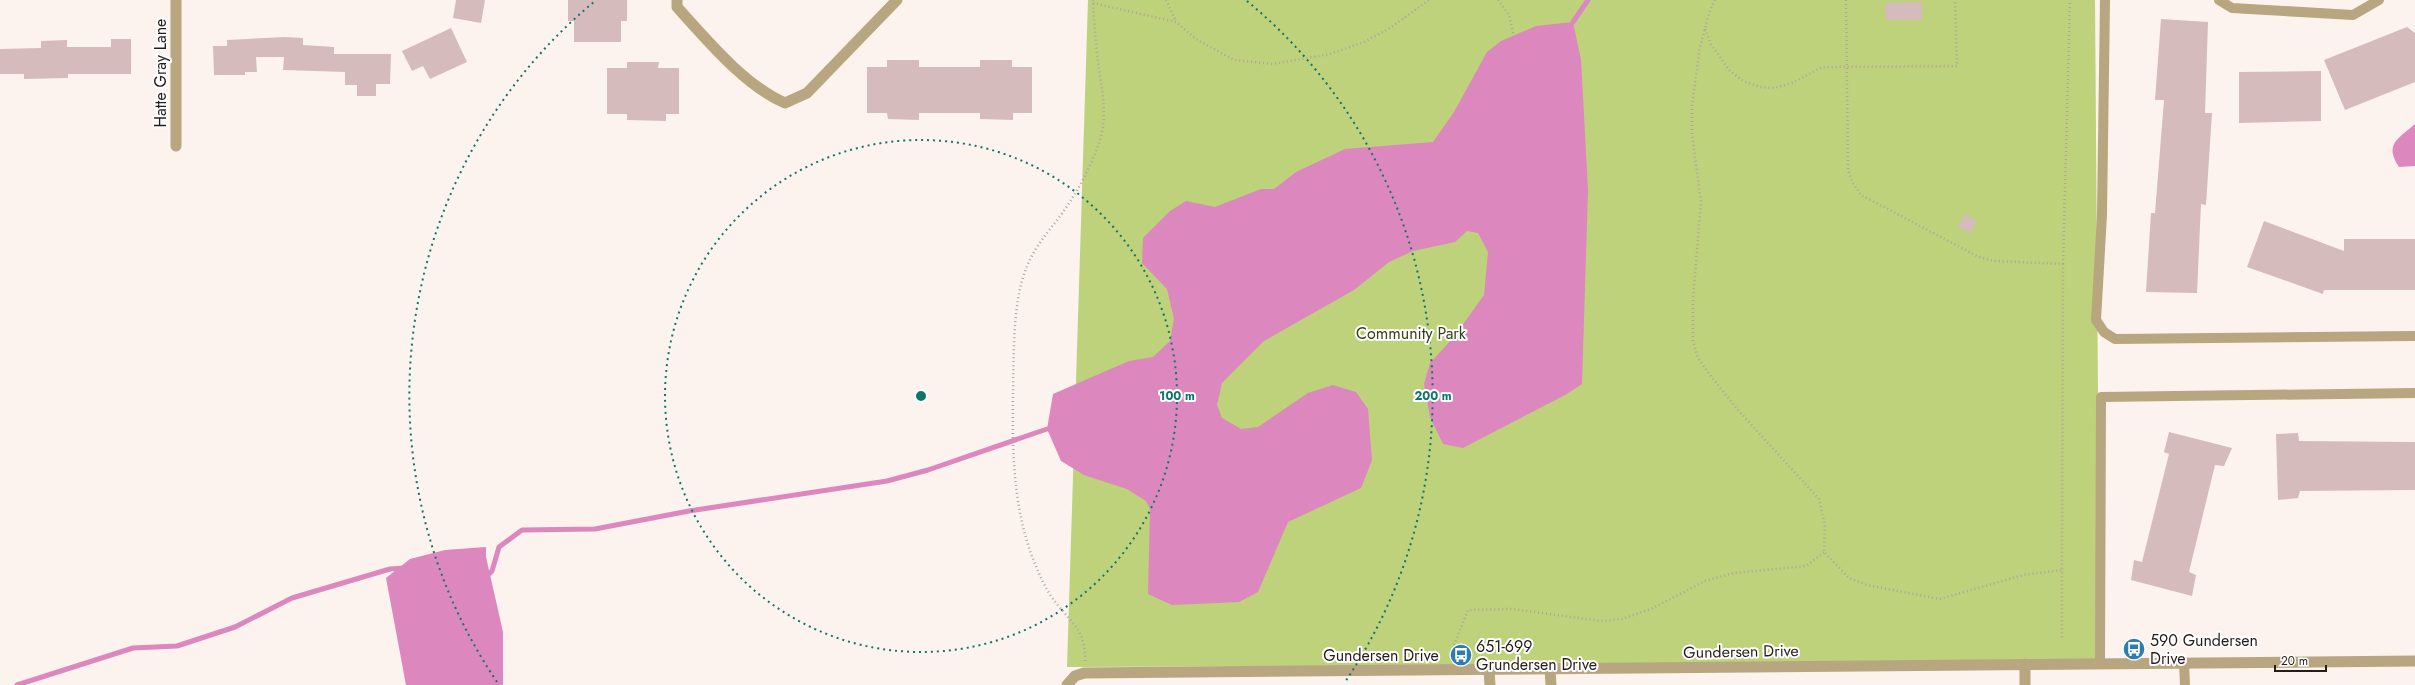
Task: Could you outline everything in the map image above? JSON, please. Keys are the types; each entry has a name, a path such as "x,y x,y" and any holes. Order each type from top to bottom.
{"street":[{"name":"Hatte Gray Lane","path":"176,0 176,146"},
{"path":"677,0 677,7 709,43 767,96 784,103 807,93 897,0"},
{"name":"Gundersen Drive","path":"1068,683 1084,673 2415,661"},
{"path":"2025,664 2025,685"},
{"path":"1550,669 1551,685"},
{"path":"1490,670 1490,685"}],"lane":[{"path":"2105,0 2102,215 2096,320 2104,332 2115,338 2415,336"},
{"path":"2219,0 2232,8 2353,15 2378,0"},
{"path":"2100,664 2101,397 2415,393"},
{"path":"2184,663 2185,685"}],"path":[{"path":"1166,0 1176,22 1196,39 1234,60 1272,64 1330,54 1364,42 1390,28 1430,0"},
{"path":"1498,0 1509,15 1513,33"},
{"path":"1715,0 1704,28 1692,105 1692,134 1701,202 1693,299 1693,340 1698,358 1737,409 1819,499 1825,525 1824,552 1849,578 1867,586 1940,599 2024,575 2062,570"},
{"path":"1846,0 1848,169 1852,182 1861,195 1976,256 1993,261 2063,264"},
{"path":"1704,28 1711,44 1729,70 1743,81 1760,87 1774,88 1792,83 1822,67 1957,66 1955,0"},
{"path":"2062,640 2063,264 2070,0"},
{"path":"1086,659 1082,635 1055,602 1036,566 1020,516 1015,453 1013,394 1020,290 1027,265 1041,241 1071,201 1087,170 1100,139 1105,113 1093,2 1176,22"},
{"path":"1454,645 1468,610 1512,609 1601,621 1622,619 1651,609 1705,581 1734,573 1806,566 1824,552"}],"green space":[{"name":"Community Park","path":"1088,0 2095,0 2100,663 1067,667"}],"shaded area":[{"path":"1573,22 1581,60 1588,190 1582,384 1565,395 1463,448 1443,444 1430,417 1424,384 1430,363 1454,337 1484,295 1488,252 1478,233 1467,231 1455,242 1413,251 1389,262 1354,290 1264,341 1222,383 1217,405 1222,418 1241,429 1258,427 1308,393 1333,385 1356,392 1368,409 1372,460 1361,488 1288,522 1258,592 1239,602 1172,605 1148,594 1150,509 1146,501 1127,489 1084,475 1061,461 1047,429 1053,394 1129,361 1153,357 1170,341 1174,319 1167,289 1142,263 1143,238 1170,211 1186,201 1215,207 1261,189 1274,189 1296,172 1345,149 1433,142 1454,112 1487,52 1501,41 1536,26"},
{"path":"2415,124 2415,166 2399,167 2393,153 2393,147 2395,142"},
{"path":"486,547 486,557 503,632 503,685 406,685 386,578 410,559 445,550"}],"building":[{"path":"456,0 485,0 481,23 453,18"},
{"path":"568,0 627,0 627,21 621,21 621,42 574,42 574,21 568,21"},
{"path":"1922,2 1922,20 1886,20 1885,3"},
{"path":"2161,19 2208,22 2205,113 2212,113 2206,205 2201,204 2197,293 2146,292 2151,213 2155,213 2164,100 2155,100"},
{"path":"2407,27 2415,33 2415,82 2345,110 2324,60"},
{"path":"451,28 467,62 430,79 423,66 412,71 402,51"},
{"path":"285,37 303,38 303,45 334,47 334,54 391,54 390,84 376,84 376,96 357,96 357,85 345,85 345,72 283,70 284,57 256,57 257,72 245,72 245,75 214,75 213,46 227,46 227,40"},
{"path":"111,39 131,39 131,74 68,74 68,78 24,79 24,74 0,74 0,49 41,48 41,41 67,40 67,47 111,47"},
{"path":"887,60 919,60 919,67 980,67 980,60 1012,60 1012,67 1032,67 1032,113 1013,113 1013,120 980,119 980,113 919,113 919,120 888,119 887,113 867,113 867,67 887,67"},
{"path":"627,62 659,62 658,68 679,68 679,114 666,114 666,121 627,120 627,114 607,114 607,68 627,68"},
{"path":"2321,71 2321,121 2239,123 2239,72"},
{"path":"1965,214 1977,221 1970,233 1958,227"},
{"path":"2264,221 2344,251 2344,239 2415,239 2415,290 2324,290 2323,294 2247,267"},
{"path":"2169,432 2232,448 2224,466 2215,465 2189,572 2196,575 2192,596 2131,580 2134,560 2142,562 2169,454 2164,452"},
{"path":"2298,433 2299,441 2415,442 2415,490 2300,491 2298,498 2278,500 2276,434"}],"waterway":[{"path":"1573,22 1588,0"},
{"path":"485,578 492,571 499,547 522,530 595,529 689,511 887,481 928,470 1047,429"},
{"path":"17,685 133,648 177,646 235,627 292,598 390,569 405,568"}],"place":[{"name":"590 Gundersen Drive","path":"2134,649"},
{"name":"651-699 Grundersen Drive","path":"1461,655"}]}
